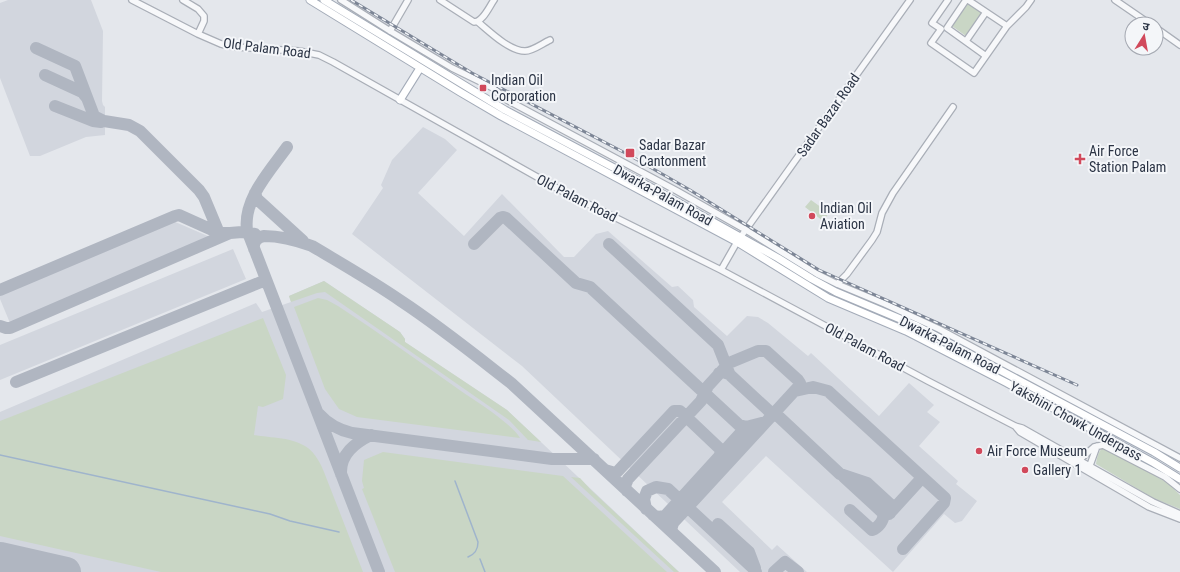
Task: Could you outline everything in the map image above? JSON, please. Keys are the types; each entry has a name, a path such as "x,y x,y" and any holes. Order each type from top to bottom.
{"main road":[{"name":"Dwarka-Palam Road","path":"310,0 501,116 836,292 917,326 1009,376"},
{"name":"Dwarka-Palam Road","path":"324,0 505,110 652,188 738,240"},
{"path":"400,100 420,68"},
{"name":"Yakshini Chowk Underpass","path":"738,240 828,298 906,331 1007,383 1154,463 1180,479"},
{"path":"1009,376 1013,368"},
{"name":"Yakshini Chowk Underpass","path":"1009,376 1154,452 1180,468"}],"street":[{"name":"Old Palam Road","path":"132,0 198,34 221,44 234,47 299,51 319,55 334,62 562,191 721,270 928,381 1015,426 1022,428 1089,468"},
{"path":"183,0 198,9 204,16 204,21 198,34"},
{"path":"341,0 452,68 493,88 507,100 677,191 746,230 817,274 939,329 1180,458"},
{"path":"390,31 408,0"},
{"path":"440,0 474,22 478,22 514,48 525,51 531,50 550,40"},
{"path":"478,22 494,0"},
{"name":"Sadar Bazar Road","path":"721,270 738,240 910,0"},
{"path":"948,0 932,23 966,41 986,56"},
{"path":"1007,26 967,0 931,43 974,73 1007,26 1031,0"},
{"path":"1115,0 1138,16"},
{"path":"966,41 986,12"},
{"path":"1164,34 1180,45"},
{"path":"837,284 847,274 872,240 877,232 882,213 893,193 953,107"},
{"path":"1077,462 1094,447 1103,445 1165,477 1180,489"},
{"path":"1089,468 1097,446"},
{"path":"1089,468 1153,502 1180,514"},
{"path":"1089,468 1149,507 1180,520"}],"shaded area":[{"path":"8,0 91,0 103,31 102,101 105,107 105,135 86,137 40,156 30,156 0,78 0,3"},
{"path":"423,127 445,139 457,150 418,193 464,236 502,194 564,257 574,257 596,234 608,231 672,287 678,286 693,300 694,307 727,336 747,316 758,317 768,323 808,356 811,353 879,416 909,383 934,405 927,412 940,422 919,446 958,481 956,484 977,501 962,521 955,523 944,514 893,572 766,456 722,502 772,550 777,545 807,572 740,572 522,366 352,234 383,188 381,185 392,160"},
{"path":"173,221 210,237 10,323 0,299 0,295"},
{"path":"233,249 246,279 0,380 0,345"},
{"path":"324,281 400,332 405,339 405,342 507,410 679,572 0,572 0,412 256,303 262,312 291,302 289,296"}],"green space":[{"path":"968,4 982,13 966,36 952,26"},
{"path":"811,200 829,213 823,221 805,207"},
{"path":"324,281 400,332 405,339 405,342 507,410 541,442 528,440 509,420 325,292 317,293 291,302 289,296"},
{"path":"318,298 327,300 338,306 400,348 493,413 516,432 520,438 357,417 339,409 325,389 294,307"},
{"path":"263,318 286,375 283,399 263,407 258,406 254,435 282,438 302,444 318,459 363,572 161,572 0,536 0,421"},
{"path":"1103,447 1168,483 1180,495 1180,509 1153,498 1096,464 1097,457"},
{"path":"383,452 563,476 667,572 395,572 362,489 364,488 362,481 364,460"},
{"path":"571,477 580,478 679,572 674,572"}],"waterway":[{"path":"0,455 270,514 290,521 339,532"},
{"path":"455,481 478,542 476,551 473,555 468,557"},
{"path":"480,559 485,572"}],"taxiway":[{"path":"36,48 75,66 94,116 104,121 129,125 140,131 199,190 204,197 219,233 230,233"},
{"path":"45,75 82,92 87,98"},
{"path":"55,106 93,121 101,122"},
{"path":"287,147 253,196 249,207 247,230 379,572"},
{"path":"255,193 257,199 303,241"},
{"path":"0,290 175,216 179,215 219,233"},
{"path":"474,244 500,218 506,218 576,283 590,287 739,425 747,427"},
{"path":"0,326 10,328 230,233 242,232 255,234"},
{"path":"254,249 256,240 259,237 264,236 288,239 312,246 415,311 511,383 715,572"},
{"path":"609,244 718,345 729,373"},
{"path":"16,382 261,282 265,282 268,285"},
{"path":"627,491 625,486 628,479 701,401 708,386 729,363 758,351 766,351 798,380 800,383 799,386 766,422 746,427 665,516 658,517 653,515"},
{"path":"719,373 723,372 729,374 769,411 778,416 840,474 867,483 892,506 890,513 883,513"},
{"path":"795,391 813,387 828,391 945,498 944,503 903,549"},
{"path":"605,470 615,473 618,471 674,411 680,411 719,448 721,452 719,457"},
{"path":"319,414 334,426 352,433 552,459 594,459"},
{"path":"674,534 671,530 673,523 766,422"},
{"path":"341,474 341,467 346,455 354,446 371,435"},
{"path":"889,514 920,480 920,476"},
{"path":"844,477 883,513 883,518 879,526 872,530 850,510"},
{"path":"646,509 644,499 647,491 656,487 668,489 756,572"},
{"path":"718,524 749,552 755,568"},
{"path":"774,572 785,562 798,572"}],"runway":[{"path":"0,557 66,572"}],"railway":[{"path":"351,0 472,73 629,155 690,190 819,270 1077,385"}],"place":[{"name":"Indian Oil Corporation","path":"483,88"},
{"name":"Sadar Bazar Cantonment","path":"630,153"},
{"name":"Air Force Station Palam","path":"1080,159"},
{"name":"Indian Oil Aviation","path":"812,216"},
{"name":"Air Force Museum","path":"979,451"},
{"name":"Gallery 1","path":"1025,470"}]}
